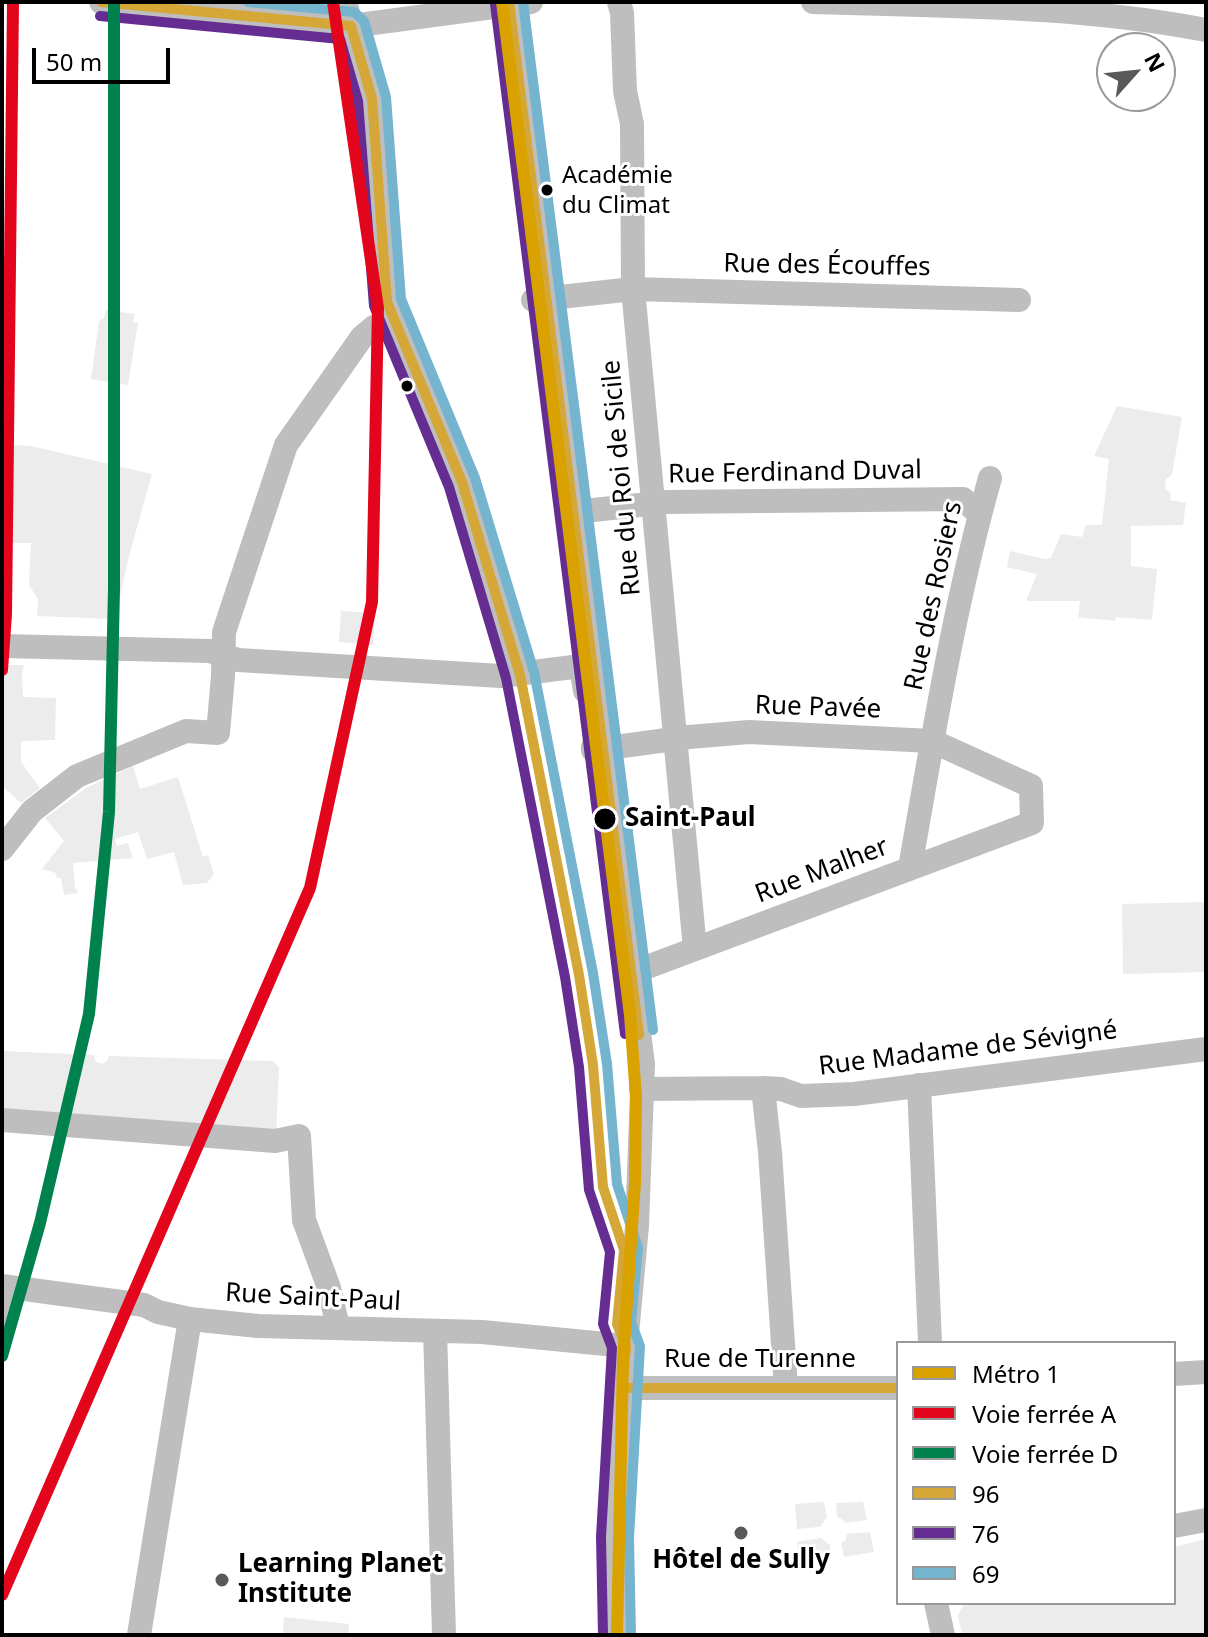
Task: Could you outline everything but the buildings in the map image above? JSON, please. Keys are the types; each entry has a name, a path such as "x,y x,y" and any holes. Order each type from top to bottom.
{"street":[{"path":"101,2 351,26 512,4 540,299 575,512 598,749 643,1064 636,1234 622,1388 615,1538 617,1635"},
{"path":"345,2 372,99 387,302 462,482 520,675"},
{"name":"Rue du Roi de Sicile","path":"619,2 625,91 632,124 633,289 695,949"},
{"path":"813,2 1076,11 1206,30"},
{"name":"Rue des Écouffes","path":"540,299 633,289 1019,300"},
{"path":"2,849 32,811 77,776 186,731 218,733 224,632 286,445 362,337 374,327 393,319"},
{"name":"Rue des Rosiers","path":"910,868 932,741 990,478"},
{"name":"Rue Ferdinand Duval","path":"575,512 653,503 963,499 980,515"},
{"path":"2,646 210,651 238,660 520,675 581,666 598,749"},
{"name":"Rue Pavée","path":"598,749 749,732 932,741 1031,786 1032,823"},
{"name":"Rue Malher","path":"631,973 1032,823"},
{"name":"Rue Madame de Sévigné","path":"641,1089 763,1088 810,1096 1206,1049"},
{"path":"919,1085 930,1341"},
{"path":"763,1088 786,1388"},
{"path":"2,1120 250,1139 282,1140 299,1136 304,1220 329,1288 338,1327"},
{"path":"2,1315 5,1286"},
{"name":"Rue Saint-Paul","path":"5,1286 144,1305 158,1312 190,1319 258,1326 482,1332 626,1346"},
{"path":"139,1635 190,1319"},
{"path":"435,1331 444,1635"},
{"path":"1176,1374 1206,1372"},
{"name":"Rue de Turenne","path":"622,1388 896,1388"},
{"path":"1176,1526 1206,1520"},
{"path":"936,1605 943,1635"}],"shaded area":[{"path":"106,310 135,314 133,322 138,323 128,385 91,379 99,321 104,318"},
{"path":"1117,406 1182,417 1172,475 1166,479 1165,488 1171,494 1170,500 1186,503 1183,525 1131,526 1131,566 1157,569 1152,620 1116,617 1115,621 1078,617 1080,601 1026,601 1037,574 1007,567 1010,551 1051,558 1061,534 1082,537 1086,525 1102,525 1109,459 1094,456"},
{"path":"10,445 31,446 152,474 115,619 37,616 38,599 29,585 31,543 6,543 5,614 2,614 2,543 6,542"},
{"path":"341,611 375,613 373,645 339,642"},
{"path":"2,665 24,665 23,697 56,698 55,740 21,741 21,762 40,788 21,803 2,786"},
{"path":"133,766 140,789 178,777 203,857 208,855 214,874 207,883 183,885 174,852 147,859 138,832 115,839 117,846 128,843 133,858 73,863 78,893 64,895 61,878 42,869 64,841 45,818 86,788"},
{"path":"1206,902 1206,972 1123,974 1122,904"},
{"path":"2,1051 94,1055 96,1062 102,1064 109,1056 273,1061 279,1068 276,1136 2,1115"},
{"path":"824,1502 827,1517 820,1527 797,1529 795,1504"},
{"path":"863,1502 867,1520 845,1523 837,1517 836,1503"},
{"path":"870,1532 874,1552 844,1557 841,1543 846,1540 847,1534"},
{"path":"821,1538 830,1545 831,1560 800,1566 797,1542"},
{"path":"1206,1539 1206,1635 962,1635 958,1615 964,1605 1176,1605 1176,1546"},
{"path":"284,1617 349,1624 348,1635 283,1635"}],"metro line":[{"name":"1","path":"502,2 630,1015 636,1097 635,1182 623,1361 617,1635"}],"rail line":[{"name":"A","path":"2,670 6,614 13,2"},
{"name":"D","path":"2,1356 40,1223 89,1014 109,812 114,589 114,2"},
{"name":"A","path":"2,1595 310,888 372,602 378,308 333,2"}],"transit line":[{"name":"96","path":"101,2 351,26 372,99 387,302 462,482 520,675 579,975 593,1065 603,1187 624,1250 617,1324 626,1346 622,1388"},
{"name":"69","path":"248,2 354,12 364,21 386,97 401,299 475,478 534,672 593,973 607,1064 617,1184 638,1248 631,1322 640,1346 629,1538 631,1635"},
{"name":"96","path":"509,2 639,1035"},
{"name":"69","path":"523,2 653,1030"},
{"name":"76","path":"495,4 625,1034"},
{"name":"76","path":"100,16 340,39 358,101 374,306 449,487 506,678 565,977 579,1067 589,1190 610,1252 603,1324 612,1348 601,1537 603,1635"},
{"name":"96","path":"622,1388 896,1388"}],"place":[{"name":"Académie du Climat","path":"547,190"},
{"name":"Saint-Paul","path":"605,819"},
{"name":"Hôtel de Sully","path":"741,1533"},
{"name":"Learning Planet Institute","path":"222,1580"}]}
